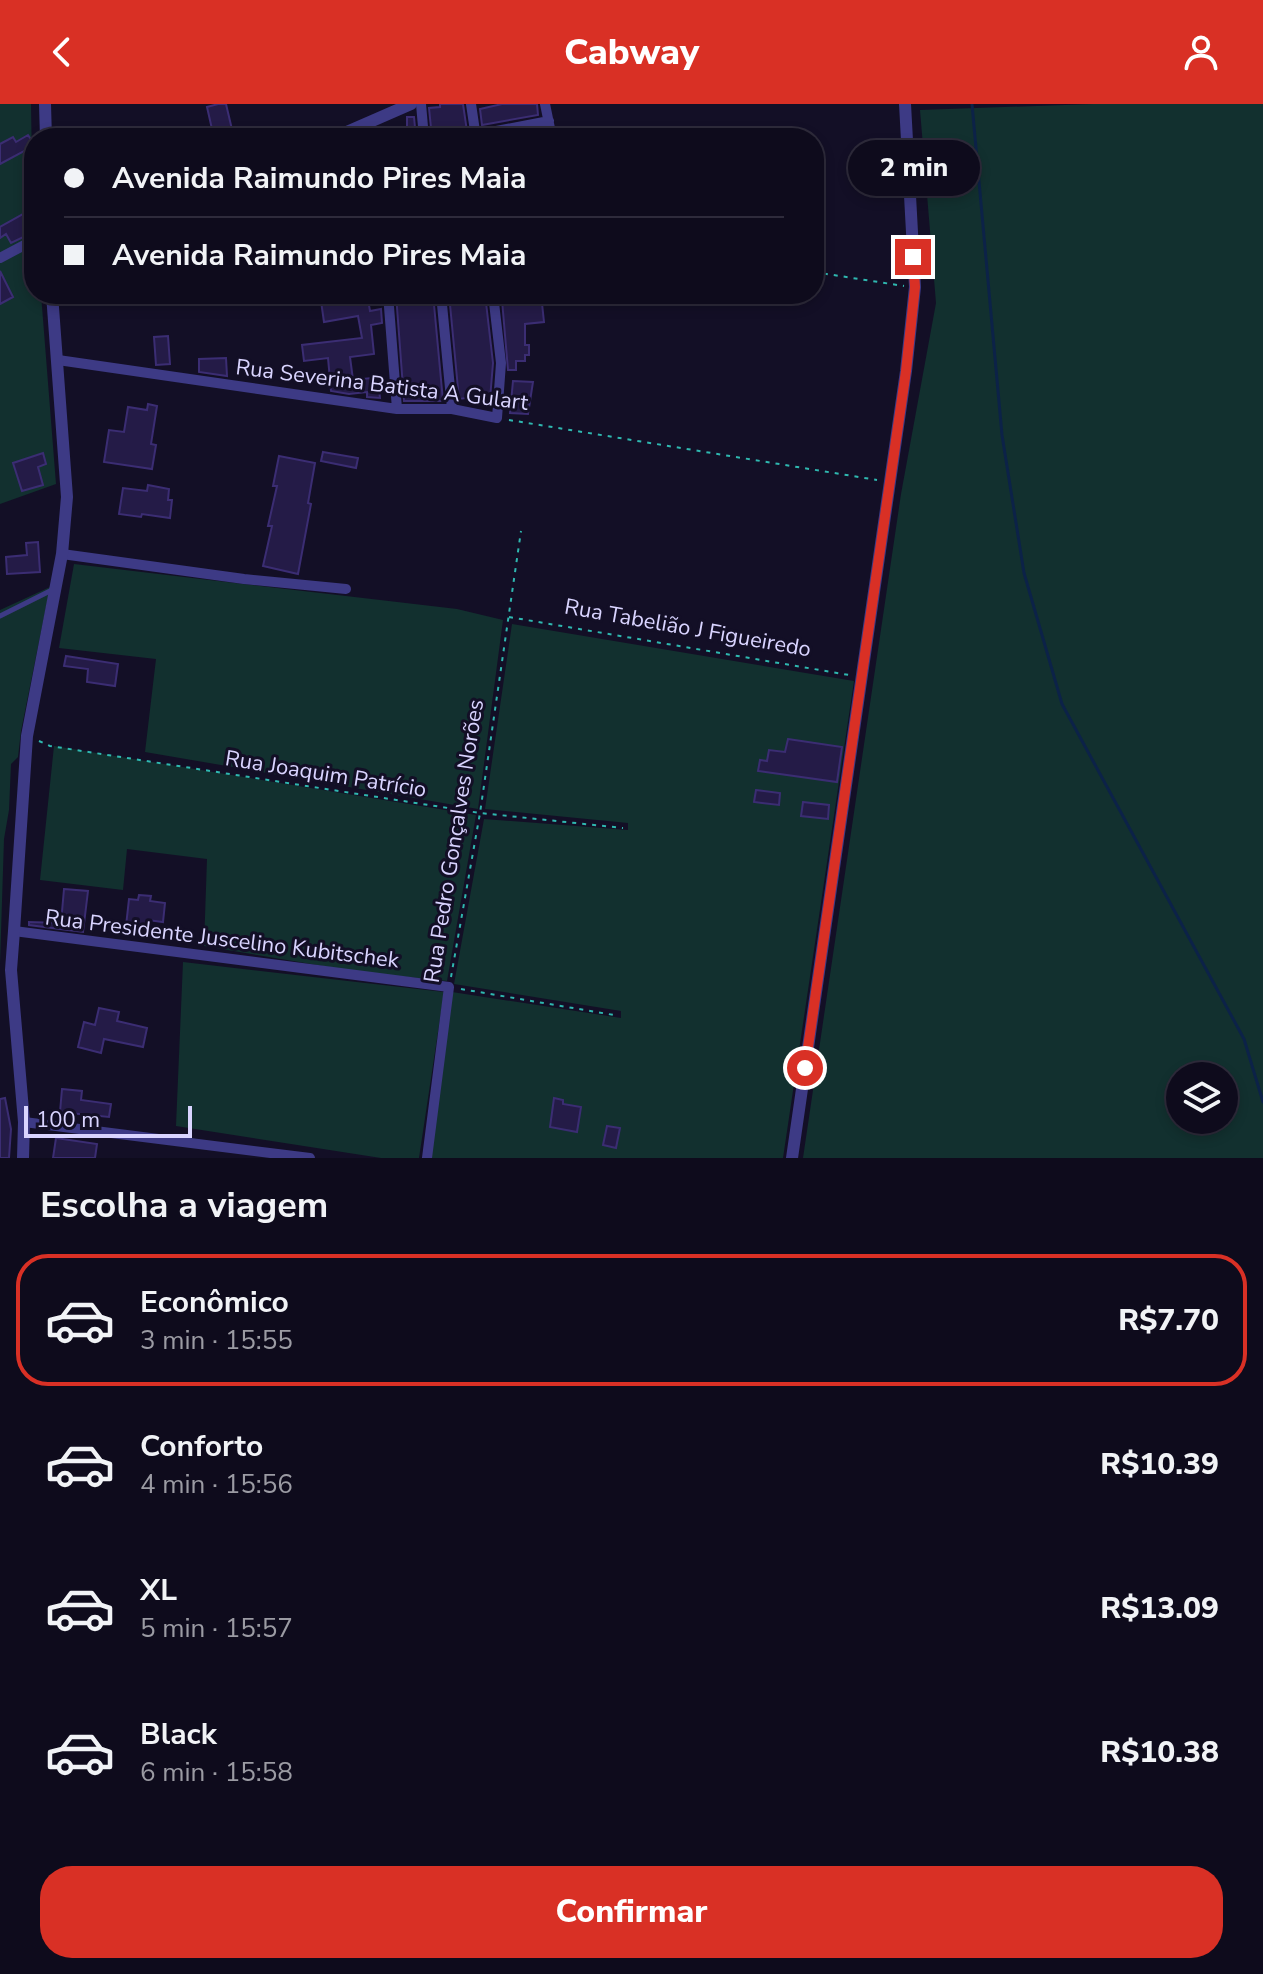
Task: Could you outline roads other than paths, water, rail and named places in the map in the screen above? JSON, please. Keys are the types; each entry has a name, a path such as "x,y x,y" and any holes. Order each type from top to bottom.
{"street":[{"path":"45,104 46,128"},
{"path":"356,128 411,104"},
{"path":"421,104 423,128"},
{"path":"471,104 475,128"},
{"path":"545,104 550,128"},
{"path":"792,1158 890,482 915,287 909,104"},
{"path":"515,128 549,121"},
{"path":"368,123 369,128"},
{"path":"0,258 24,245"},
{"path":"23,1158 24,1122 12,983 14,931 27,736 62,554 67,497 53,304"},
{"path":"389,304 397,409"},
{"path":"442,304 452,409"},
{"name":"Rua Severina Batista A Gulart","path":"58,360 397,409 452,409 497,418 501,363 494,304"},
{"path":"62,554 244,579 346,589"},
{"name":"Rua Presidente Juscelino Kubitschek","path":"14,931 449,987"},
{"name":"Rua Pedro Gonçalves Norões","path":"427,1158 449,987"},
{"path":"24,1122 310,1158"}],"lane":[{"path":"0,616 55,588"}],"waterway":[{"path":"972,104 1002,435 1024,573 1062,704 1244,1039 1263,1102"}]}
